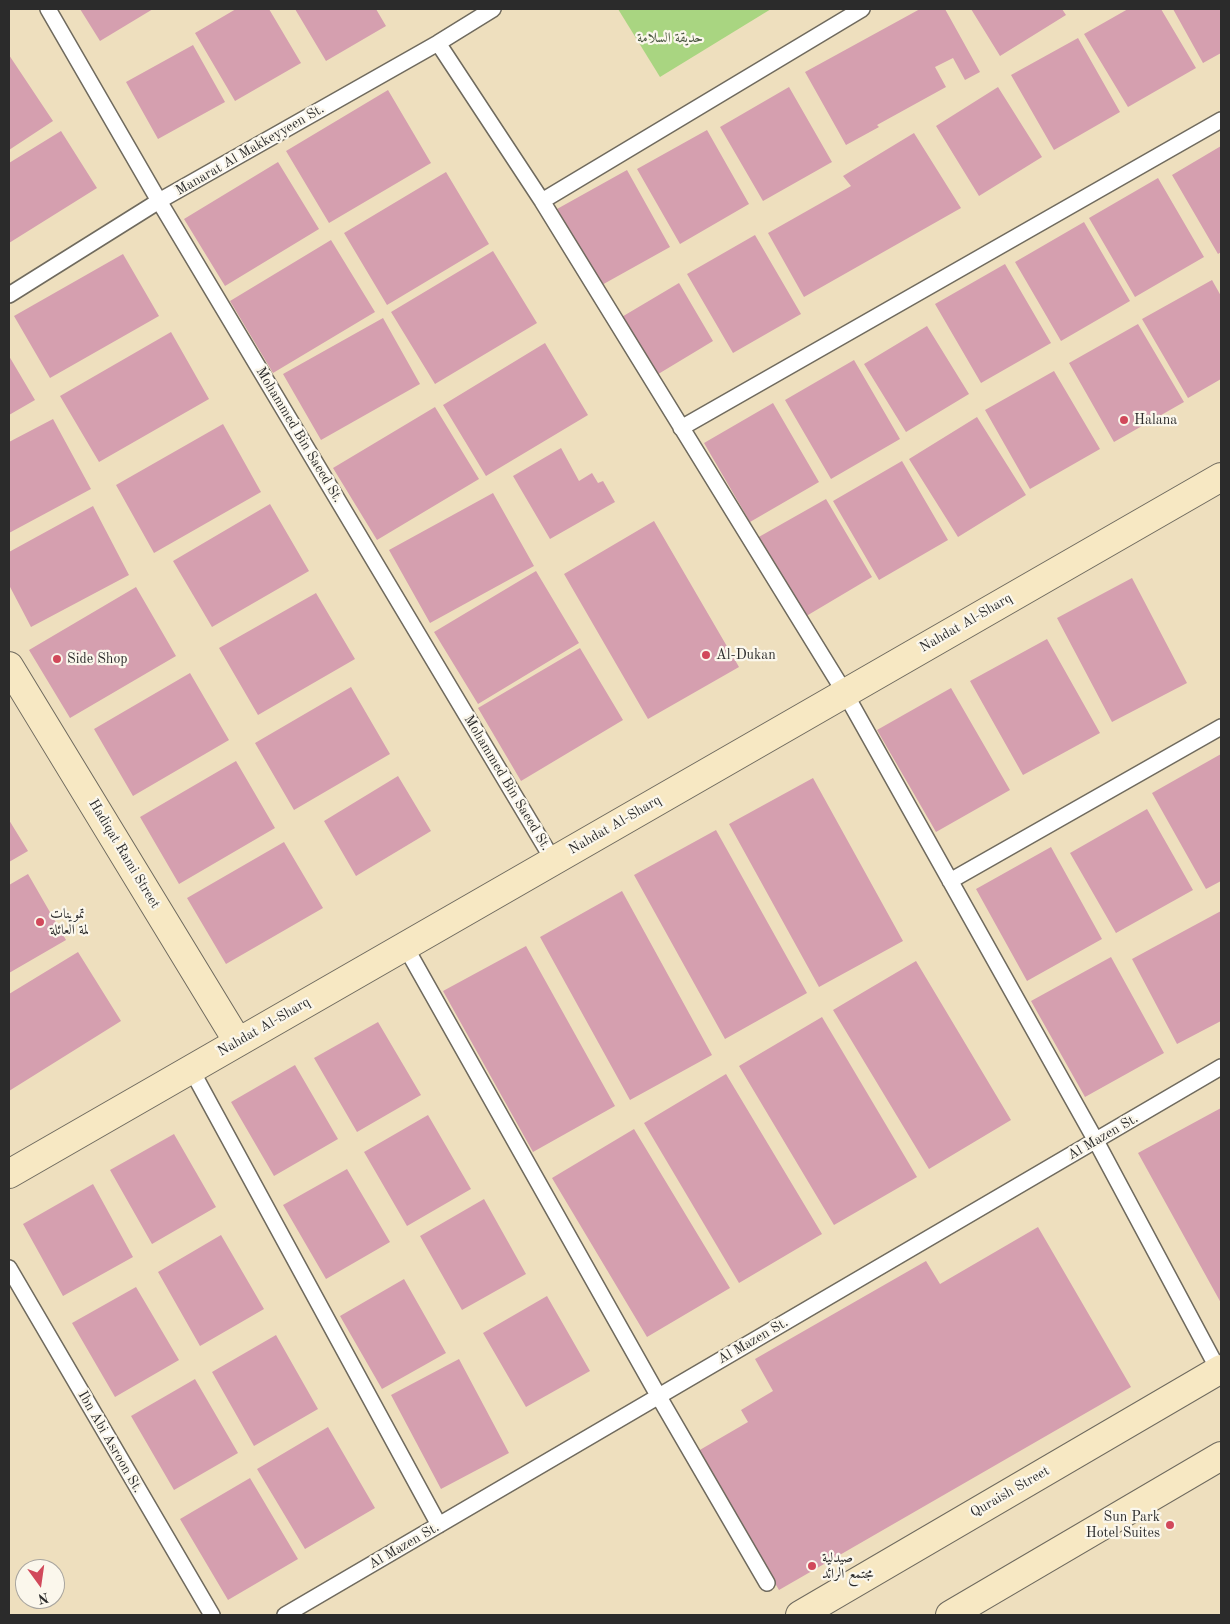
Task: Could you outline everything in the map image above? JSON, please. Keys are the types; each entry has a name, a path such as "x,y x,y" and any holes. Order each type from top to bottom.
{"street":[{"name":"Nahdat Al-Sharq","path":"9,1174 1221,477"},
{"name":"Hadiqat Rami Street","path":"9,666 238,1042"},
{"name":"Quraish Street","path":"800,1615 1220,1370"},
{"path":"950,1615 1221,1456"}],"lane":[{"name":"Mohammed Bin Saeed St.","path":"48,9 159,201 554,860"},
{"name":"Manarat Al Makkeyyeen St.","path":"9,295 159,201 438,43 493,9"},
{"path":"542,201 862,9"},
{"path":"438,43 542,201 845,693 1096,1141 1220,1370"},
{"path":"681,428 1221,120"},
{"path":"950,881 1221,727"},
{"path":"405,946 658,1396 767,1583"},
{"name":"Al Mazen St.","path":"285,1615 1221,1067"},
{"path":"191,1069 439,1525"},
{"name":"Ibn Abi Asroon St.","path":"9,1268 212,1615"}],"green space":[{"name":"حديقة السلامة","path":"618,9 771,9 660,77"}],"building":[{"path":"80,9 153,9 100,41"},
{"path":"236,9 269,9 301,63 235,101 195,33"},
{"path":"295,9 376,9 386,26 326,61"},
{"path":"920,9 945,9 980,72 965,80 953,58 935,67 946,87 877,125 879,127 846,145 805,72"},
{"path":"971,9 1062,9 1066,15 1000,56"},
{"path":"1128,9 1161,9 1196,68 1128,107 1084,34"},
{"path":"1173,9 1221,9 1221,53 1203,63"},
{"path":"1078,38 1120,112 1054,150 1011,75"},
{"path":"193,45 225,102 158,139 126,82"},
{"path":"9,55 53,121 9,150"},
{"path":"789,87 832,162 763,201 720,127"},
{"path":"998,87 1042,157 979,196 936,126"},
{"path":"388,90 431,163 329,223 286,151"},
{"path":"707,130 749,204 680,244 637,169"},
{"path":"61,131 97,188 9,243 9,163"},
{"path":"914,133 961,208 804,297 768,233 851,186 843,176"},
{"path":"1221,146 1221,252 1218,254 1172,175"},
{"path":"278,162 319,229 225,286 184,219"},
{"path":"627,170 670,247 600,286 557,209"},
{"path":"446,172 489,244 387,305 344,233"},
{"path":"1158,178 1204,257 1135,297 1089,218"},
{"path":"1084,222 1130,301 1061,341 1015,262"},
{"path":"755,235 801,314 733,353 687,274"},
{"path":"331,240 375,312 273,373 230,301"},
{"path":"493,251 537,323 435,384 391,312"},
{"path":"123,254 159,316 50,378 14,316"},
{"path":"1005,264 1051,343 981,383 935,304"},
{"path":"1212,280 1221,296 1221,379 1188,398 1142,319"},
{"path":"679,283 713,341 650,379 615,321"},
{"path":"383,318 420,384 321,440 283,374"},
{"path":"1138,324 1184,402 1114,442 1069,363"},
{"path":"927,326 969,394 906,432 864,364"},
{"path":"171,332 209,399 99,462 60,396"},
{"path":"545,343 588,415 486,476 443,405"},
{"path":"9,356 35,400 9,415"},
{"path":"854,360 900,439 831,479 785,400"},
{"path":"1054,371 1100,449 1030,489 985,410"},
{"path":"773,403 819,482 750,522 704,443"},
{"path":"435,407 479,479 377,540 333,468"},
{"path":"977,417 1026,495 958,537 909,459"},
{"path":"53,419 91,489 9,533 9,442"},
{"path":"223,424 261,492 154,553 116,485"},
{"path":"561,448 579,481 592,473 598,483 603,481 615,502 550,539 513,476"},
{"path":"902,461 948,540 879,580 833,501"},
{"path":"493,493 534,566 430,623 389,550"},
{"path":"826,499 872,577 803,618 757,538"},
{"path":"270,504 309,571 212,627 173,561"},
{"path":"93,506 129,575 31,627 9,585 9,552"},
{"path":"654,521 739,667 648,719 564,574"},
{"path":"536,571 579,643 478,704 434,632"},
{"path":"1132,578 1187,683 1112,722 1057,618"},
{"path":"136,587 176,656 70,718 29,650"},
{"path":"316,593 355,659 258,715 219,648"},
{"path":"1047,639 1100,733 1023,775 970,681"},
{"path":"580,648 623,720 521,781 478,708"},
{"path":"190,673 229,740 133,796 94,729"},
{"path":"351,687 390,754 294,810 255,743"},
{"path":"951,688 1010,790 936,832 877,730"},
{"path":"1221,754 1221,881 1206,889 1152,793"},
{"path":"236,761 275,828 179,884 140,817"},
{"path":"398,776 431,831 356,876 324,821"},
{"path":"813,778 903,941 819,987 729,824"},
{"path":"1147,809 1193,890 1116,933 1070,853"},
{"path":"9,820 28,851 9,862"},
{"path":"716,830 807,993 725,1039 634,875"},
{"path":"284,842 323,908 226,964 187,898"},
{"path":"1051,847 1102,939 1027,981 976,889"},
{"path":"28,874 66,940 9,973 9,885"},
{"path":"622,891 712,1055 630,1100 540,937"},
{"path":"1221,911 1221,1021 1177,1044 1132,959"},
{"path":"526,946 615,1106 533,1152 443,991"},
{"path":"78,952 121,1021 9,1091 9,994"},
{"path":"1111,957 1164,1053 1085,1097 1031,1001"},
{"path":"916,961 1011,1120 929,1169 833,1010"},
{"path":"822,1017 917,1177 834,1225 739,1066"},
{"path":"378,1022 421,1095 357,1132 314,1058"},
{"path":"295,1065 338,1139 274,1176 231,1102"},
{"path":"726,1074 822,1234 739,1283 644,1123"},
{"path":"1221,1108 1221,1303 1138,1153"},
{"path":"428,1115 471,1189 407,1226 364,1152"},
{"path":"634,1129 730,1288 647,1337 552,1178"},
{"path":"174,1134 216,1207 152,1244 110,1170"},
{"path":"347,1169 390,1242 326,1279 283,1205"},
{"path":"93,1184 133,1257 63,1296 23,1224"},
{"path":"484,1199 526,1274 462,1310 420,1236"},
{"path":"1038,1227 1131,1387 779,1590 698,1451 748,1422 741,1410 773,1391 755,1359 926,1261 940,1284"},
{"path":"221,1235 264,1309 200,1346 158,1272"},
{"path":"404,1279 446,1353 382,1389 340,1316"},
{"path":"136,1287 179,1360 115,1397 72,1323"},
{"path":"547,1296 590,1371 526,1407 483,1333"},
{"path":"276,1335 318,1409 254,1446 212,1372"},
{"path":"459,1359 509,1453 441,1489 391,1395"},
{"path":"195,1379 238,1453 174,1490 131,1416"},
{"path":"328,1427 375,1508 305,1549 257,1469"},
{"path":"250,1478 298,1559 228,1600 180,1519"}],"place":[{"name":"Halana","path":"1124,420"},
{"name":"Al-Dukan","path":"706,655"},
{"name":"Side Shop","path":"57,659"},
{"name":"تموينات لمة العائلة","path":"40,922"},
{"name":"Sun Park Hotel Suites","path":"1170,1525"},
{"name":"صيدلية مجتمع الرائد","path":"812,1566"}]}
